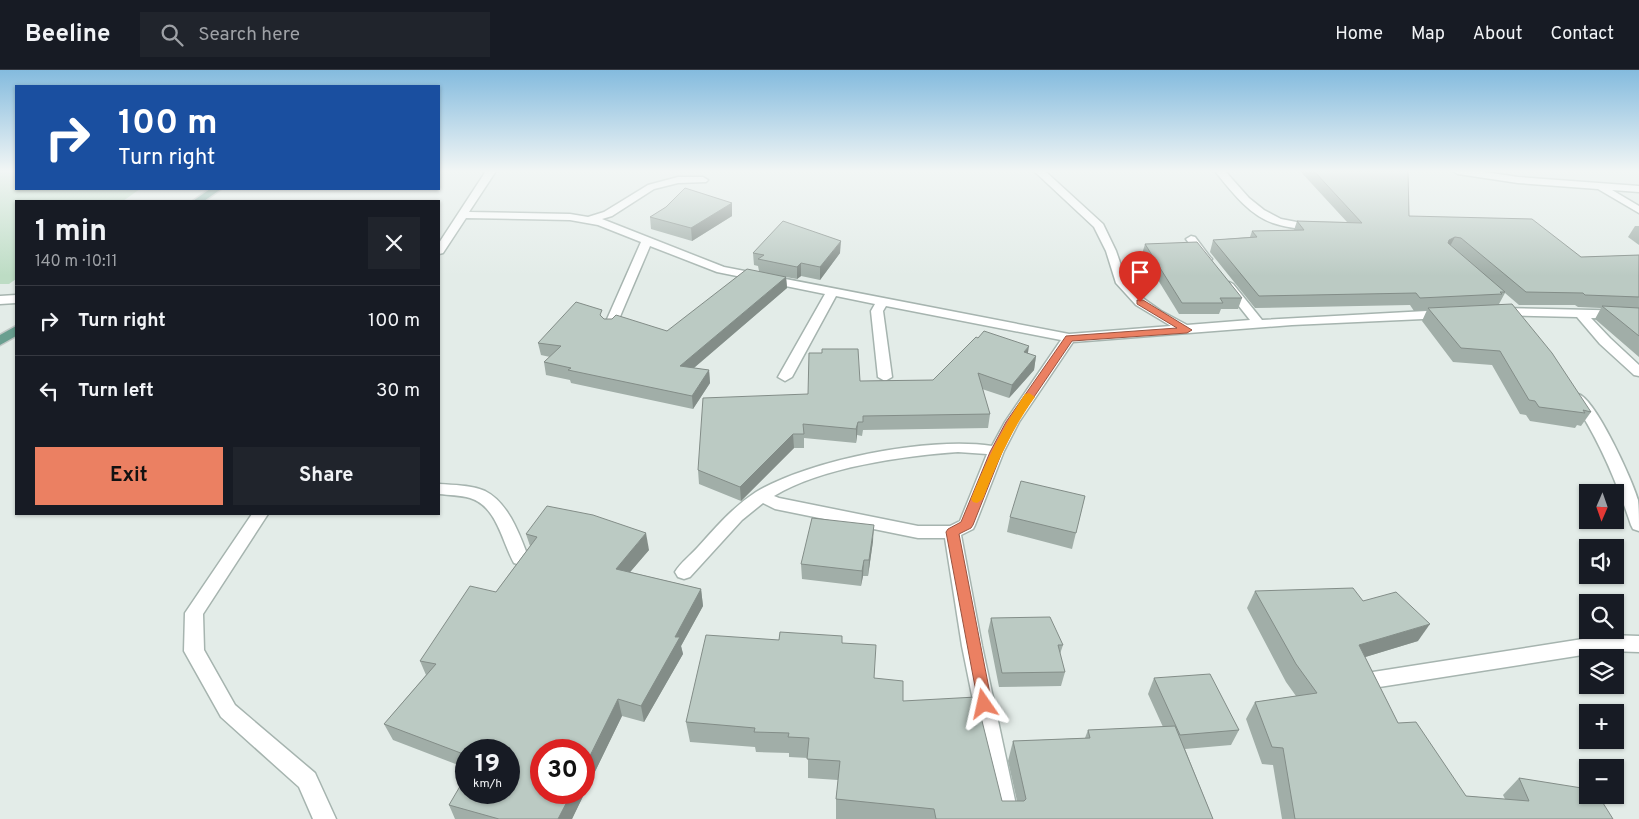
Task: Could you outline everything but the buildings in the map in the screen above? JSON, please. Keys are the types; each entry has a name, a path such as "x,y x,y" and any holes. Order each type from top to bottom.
{"main road":[{"path":"0,341 15,331"}],"street":[{"path":"440,250 470,206"},
{"path":"587,220 608,214 621,206"},
{"path":"1077,206 1099,226 1111,251 1120,281 1140,302 1157,314 1187,330"},
{"path":"1254,206 1276,221 1308,227"},
{"path":"464,215 570,217 600,222 721,270 1069,338 1260,324 1458,314"},
{"path":"1190,239 1260,324"},
{"path":"610,326 643,247 648,241"},
{"path":"785,377 832,292"},
{"path":"1502,298 1517,317"},
{"path":"0,300 15,299"},
{"path":"882,301 877,311 885,377"},
{"path":"1487,312 1517,317 1580,313 1639,315"},
{"path":"1580,313 1605,341 1639,372"},
{"path":"762,496 775,503 918,532 952,532 966,525 996,452 1012,422 1069,338"},
{"path":"1571,389 1592,419 1628,491 1639,525"},
{"path":"684,572 699,560 736,516 762,496 803,477 858,463 928,449 971,447 996,452"},
{"path":"440,489 459,490 482,496 495,509 510,532 520,559"},
{"path":"259,515 194,613 194,651 228,711 306,780 325,819"},
{"path":"952,532 972,646 1008,819"},
{"path":"1373,680 1608,643 1639,644"}],"green space":[{"path":"0,206 15,206 15,280 9,284 0,284"}],"slow traffic":[{"path":"977,499 996,452 1012,422 1029,397"}],"route":[{"path":"984,704 952,532 966,525 996,452 1012,422 1069,338 1187,330 1157,314 1140,302"}]}
